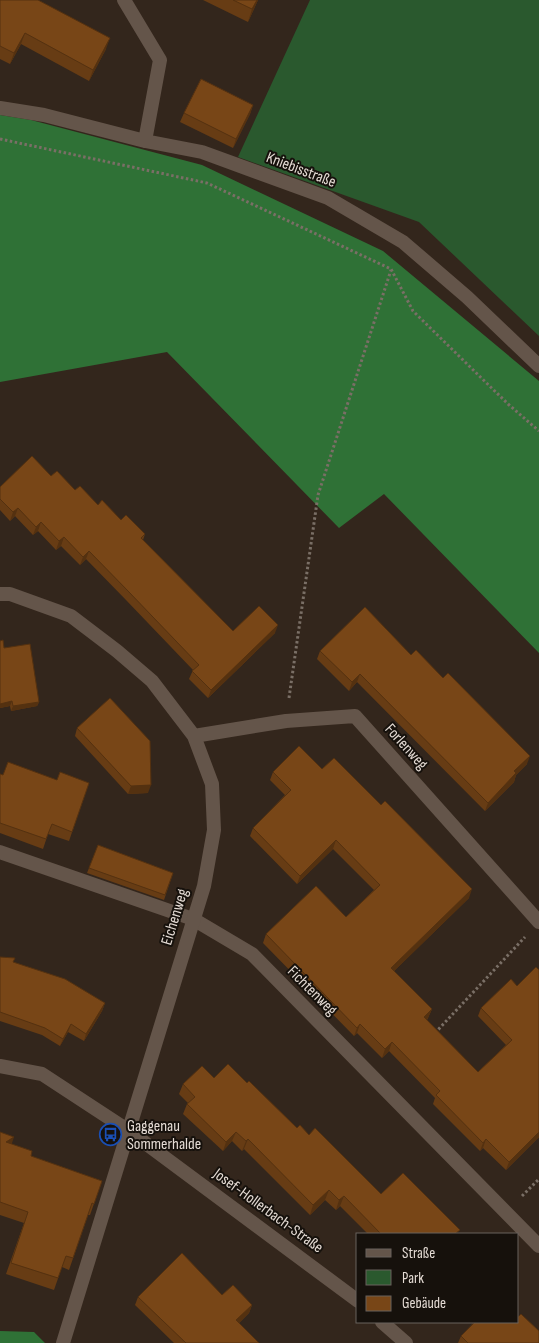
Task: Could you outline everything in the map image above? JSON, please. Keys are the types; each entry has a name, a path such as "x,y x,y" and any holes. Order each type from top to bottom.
{"street":[{"path":"124,0 160,60 144,141"},
{"name":"Kniebisstraße","path":"0,108 44,115 144,141 202,152 328,198 403,242 467,297 539,366"},
{"name":"Eichenweg","path":"0,594 10,594 71,616 152,681 194,736 212,784 214,830 204,886 192,919 63,1343"},
{"name":"Forlenweg","path":"194,736 286,721 355,716 539,922"},
{"name":"Fichtenweg","path":"0,852 192,919 252,954 539,1246"},
{"name":"Josef-Hollerbach-Straße","path":"0,1066 42,1074 129,1131 356,1300"},
{"path":"383,1323 406,1343"}],"path":[{"path":"0,139 207,183 392,269 413,311 508,404 539,431"},
{"path":"286,721 318,495 392,269 403,242"},
{"path":"434,1034 539,922"}],"green space":[{"path":"310,0 539,0 539,336 419,222 238,157"},
{"path":"0,115 31,120 202,165 383,251 539,381 539,653 384,494 339,528 167,352 0,382"},
{"path":"0,1331 34,1332 45,1343 0,1343"}],"building":[{"path":"0,0 38,0 110,38 93,70 25,33 14,53 0,46"},
{"path":"233,0 257,0 252,9"},
{"path":"201,79 253,105 236,139 184,113"},
{"path":"32,456 51,476 57,471 75,490 80,486 98,505 102,500 121,520 126,515 145,534 141,538 233,631 259,606 278,625 211,690 192,671 199,665 89,551 83,557 64,537 59,541 41,522 36,527 18,508 13,512 0,499 0,487"},
{"path":"365,607 411,655 416,650 443,678 448,673 530,756 514,771 516,773 488,803 360,674 352,682 320,651"},
{"path":"3,640 4,648 30,644 39,702 13,706 12,701 0,704 0,641"},
{"path":"110,698 150,741 151,785 131,786 77,728"},
{"path":"299,746 322,769 334,758 381,805 385,801 472,889 391,968 432,1009 424,1017 478,1072 512,1040 481,1008 511,979 517,986 536,967 539,970 539,1132 509,1162 486,1139 483,1143 436,1095 440,1091 392,1042 385,1049 360,1024 357,1028 266,934 316,886 346,917 380,885 336,840 300,876 253,828 291,790 273,772"},
{"path":"8,762 57,780 60,772 89,783 72,832 52,824 46,839 0,823 0,774 3,775"},
{"path":"98,845 173,873 165,895 89,868"},
{"path":"0,957 15,958 13,962 65,979 105,1003 86,1034 71,1024 63,1039 45,1028 0,1012"},
{"path":"228,1064 247,1083 249,1081 297,1128 300,1125 309,1135 315,1128 381,1194 403,1173 460,1230 456,1233 380,1233 344,1196 339,1200 329,1190 313,1205 248,1139 246,1141 236,1132 226,1142 187,1104 195,1097 183,1084 202,1066 214,1078"},
{"path":"0,1132 14,1137 6,1142 32,1151 31,1156 102,1181 94,1204 92,1203 73,1258 66,1256 58,1278 11,1263 28,1212 0,1202"},
{"path":"182,1253 222,1295 233,1285 252,1305 236,1320 259,1343 186,1343 138,1297"},
{"path":"521,1314 539,1331 539,1343 468,1343 461,1336 474,1323 519,1323 519,1316"}],"place":[{"name":"Gaggenau Sommerhalde","path":"111,1135"}]}
